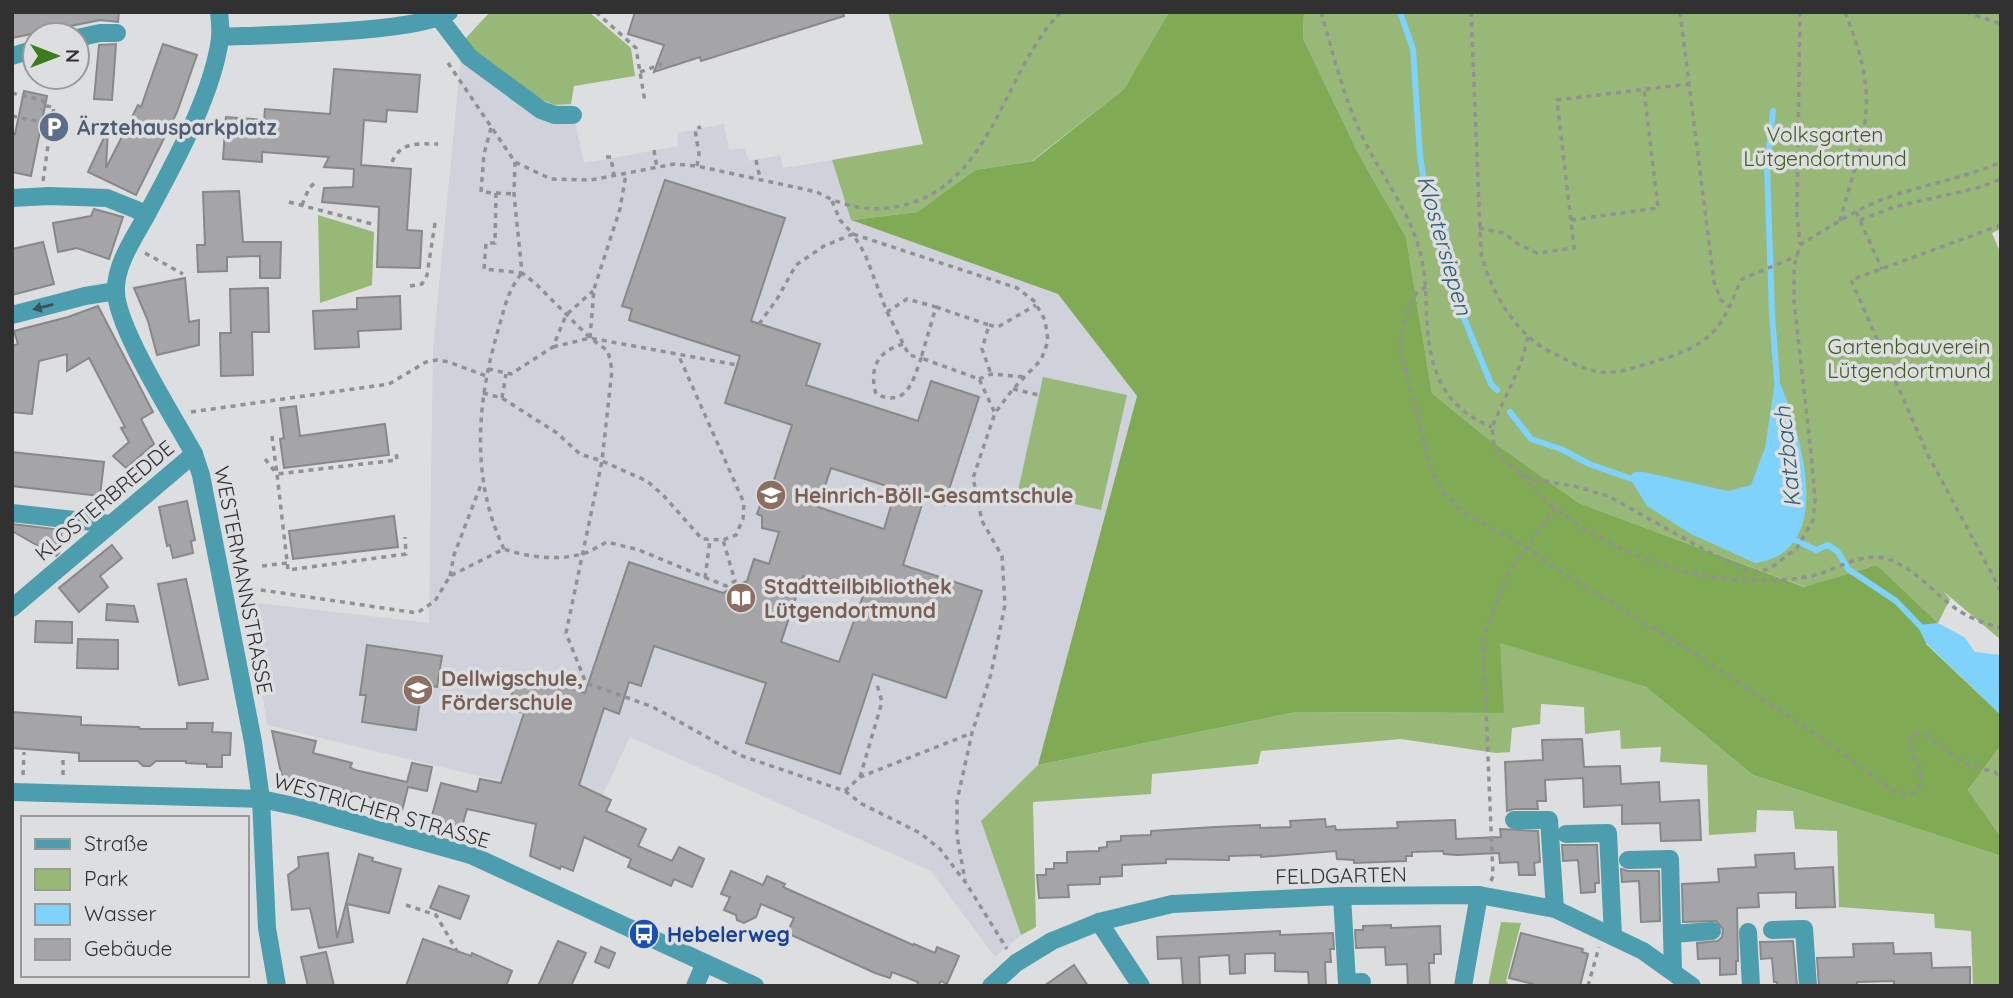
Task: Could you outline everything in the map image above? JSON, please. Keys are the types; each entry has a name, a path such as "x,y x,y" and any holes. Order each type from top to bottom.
{"street":[{"path":"12,315 116,291 119,272 130,244 196,114 214,68 220,37 219,12"},
{"path":"220,37 386,27 444,15 469,57 541,110 555,115 573,115"},
{"path":"91,35 117,33"},
{"path":"12,198 107,198 147,214"},
{"name":"WESTERMANNSTRASSE","path":"116,291 125,324 194,454 206,499 253,742 261,799 267,928 277,986"},
{"name":"KLOSTERBREDDE","path":"12,608 194,454"},
{"path":"12,513 110,524"},
{"name":"WESTRICHER STRASSE","path":"12,792 261,799 299,807 471,855 755,986"},
{"path":"1514,820 1549,820 1555,909"},
{"path":"1566,834 1608,832 1609,933"},
{"path":"1628,860 1670,859 1673,971"},
{"path":"1342,896 1347,983 1362,982"},
{"name":"FELDGARTEN","path":"991,986 1016,963 1052,941 1099,922 1172,904 1342,896 1482,896 1555,909 1609,933 1673,971 1692,986"},
{"path":"1463,986 1482,896"},
{"path":"1099,922 1141,986"},
{"path":"1772,930 1804,929 1808,986"},
{"path":"1672,934 1712,931"},
{"path":"1748,932 1751,986"},
{"path":"695,986 705,963"}],"path":[{"path":"596,12 636,47 645,102"},
{"path":"448,63 515,162 551,179 591,180 674,164 760,178 817,192 831,201 866,208 897,207 932,194 970,162 980,149 1025,62 1061,12"},
{"path":"1321,12 1341,82 1360,131 1406,213 1420,252 1426,287 1426,332 1432,360 1442,386 1466,414 1492,427"},
{"path":"1471,12 1479,228 1483,264 1494,290 1528,337 1545,349 1586,369 1599,372 1614,372 1669,357 1693,346 1720,325 1742,279 1797,256"},
{"path":"1680,12 1714,282 1721,300 1728,306"},
{"path":"1749,572 1772,567 1797,548 1813,520 1815,499 1793,278 1800,245 1797,216 1800,12"},
{"path":"1840,221 1858,157 1866,106 1866,83 1858,45 1845,12"},
{"path":"1966,12 2001,24"},
{"path":"640,72 662,64"},
{"path":"1479,228 1504,233 1518,244 1537,253 1574,248 1558,100 1689,84"},
{"path":"1571,220 1658,208 1644,90"},
{"path":"12,93 42,100 46,106"},
{"path":"40,196 54,107 46,106 41,110"},
{"path":"12,116 51,124"},
{"path":"492,127 484,154 481,192 514,194"},
{"path":"697,166 699,154 695,129 701,127"},
{"path":"392,162 397,152 408,146 438,144"},
{"path":"654,150 657,168"},
{"path":"606,157 611,157 614,176"},
{"path":"756,160 760,178"},
{"path":"504,549 488,508 482,481 480,414 486,376 511,286 522,273 514,194 515,162"},
{"path":"1800,245 1856,212 1887,198 1970,175 2001,162"},
{"path":"590,338 594,289 620,209 626,174"},
{"path":"1860,220 1894,207 1981,187 2001,179"},
{"path":"302,205 310,188 317,181"},
{"path":"496,193 495,243 486,243 484,269 522,273 535,283 590,338 608,351 612,370 602,461 566,633 586,683 653,707 738,755 845,791 862,804 920,832 940,849 966,883 1016,963"},
{"path":"831,201 840,220 853,234 865,254 887,312 909,355 979,379 995,412"},
{"path":"289,202 376,225"},
{"path":"1856,212 1882,269"},
{"path":"410,286 422,284 427,275 435,223"},
{"path":"2001,225 1851,280 1928,455 2001,591"},
{"path":"759,324 796,265 824,246 853,234 1017,288 1036,305 1045,320 1048,341 1041,360 995,412 973,478 982,521 1002,556 1005,606 991,674 972,733 957,801 957,836 966,883"},
{"path":"130,244 183,274"},
{"path":"1426,287 1418,291 1411,302 1403,326 1400,349 1431,468 1444,494 1463,512 1528,548 1552,566 1700,657 1894,791 1906,795 1916,792 1922,783 1922,772 1909,741 1915,733 1926,735 1967,765 1995,772 2001,780"},
{"path":"553,347 566,315 594,289"},
{"path":"887,312 907,299 998,327 1036,305"},
{"path":"903,344 890,348 881,355 872,379 876,394 888,399 900,396 911,385 936,307"},
{"path":"989,325 982,349 990,374"},
{"path":"1528,337 1521,363 1492,427 1494,444 1501,458 1555,508 1628,552 1679,571 1761,581 1808,577 1869,557 1886,559 1915,574 1960,612 2001,628"},
{"path":"488,369 506,374 516,372 553,347 590,338 737,365"},
{"path":"483,393 502,398 557,433 580,454 647,481 702,539 723,540 736,535 743,519 744,503 678,354"},
{"path":"171,413 389,384 426,362 437,360 486,376"},
{"path":"502,398 506,374"},
{"path":"979,379 990,374 1025,377"},
{"path":"1013,389 1039,395"},
{"path":"272,436 288,570 406,554 405,537"},
{"path":"276,474 397,460 396,452"},
{"path":"265,459 276,474"},
{"path":"1521,474 1608,496 1761,581"},
{"path":"222,583 417,613 435,601 450,576 454,555 482,481"},
{"path":"1482,896 1493,876 1483,638 1507,575 1555,508"},
{"path":"705,578 710,540"},
{"path":"450,576 504,549 541,557 582,555 607,542 639,551 726,586 735,581 723,540"},
{"path":"262,566 287,563"},
{"path":"860,777 881,702 876,681"},
{"path":"845,791 860,777 972,733"},
{"path":"23,775 24,752"},
{"path":"63,757 63,775"},
{"path":"1995,772 2001,766"},
{"path":"406,905 436,915 458,953"},
{"path":"1588,986 1609,933"}],"shaded area":[{"name":"Heinrich-Böll-Gesamtschule","path":"463,35 474,54 555,105 571,104 584,163 678,146 677,133 724,124 729,150 745,148 748,161 780,155 783,168 832,160 851,220 1058,294 1137,396 1038,765 981,821 1021,935 995,957 931,871 630,737 601,799 483,777 267,725 249,602 429,623 433,349"}],"green space":[{"path":"490,12 589,12 631,48 635,76 574,86 571,104 555,105 540,99 474,54 465,39"},
{"path":"888,12 1169,12 1124,89 1032,161 975,170 917,212 851,220 832,160 923,144"},
{"path":"1169,12 1304,12 1303,38 1358,153 1406,237 1432,393 1482,434 1579,503 1804,587 1877,565 1938,623 1926,644 2001,715 2001,745 1968,790 2001,837 2001,856 1753,775 1646,687 1500,643 1504,713 1296,712 1038,765 1137,396 1058,294 851,220 917,212 975,170 1033,161 1124,89"},
{"path":"1304,12 2001,12 2001,229 1992,233 2001,254 2001,640 1943,591 1950,599 1938,623 1877,565 1805,587 1579,503 1482,434 1432,393 1406,237 1358,153 1303,38"},
{"path":"318,215 374,232 372,285 320,303"},
{"path":"1043,377 1127,395 1101,510 1018,491"},
{"path":"1499,642 1646,687 1753,775 2001,856 2001,986 1973,986 1971,931 1935,928 1934,914 1839,907 1837,831 1795,829 1793,811 1757,810 1756,832 1709,835 1707,765 1660,762 1661,747 1621,749 1620,730 1585,734 1584,707 1541,704 1540,724 1512,728 1510,752 1496,753 1401,739 1261,751 1258,764 1152,774 1151,794 1033,802 1036,927 1021,935 981,821 1038,765 1296,712 1503,713"},
{"path":"2001,745 2001,837 1968,790"},
{"path":"1501,922 1521,923 1506,981 1510,986 1488,986"}],"water":[{"path":"1776,374 1802,452 1806,483 1805,511 1798,536 1781,554 1755,563 1691,534 1647,506 1629,477 1634,472 1644,472 1728,491 1751,485 1765,448"},
{"path":"1938,623 1964,637 1975,652 2001,655 2001,715 1926,643 1917,625"}],"building":[{"path":"12,12 119,12 118,22 21,21 21,36 12,38"},
{"path":"635,12 843,12 844,16 701,61 700,57 654,72 664,45 628,34"},
{"path":"116,44 112,100 94,99 99,45"},
{"path":"163,44 197,55 177,112 136,195 88,172 108,129 106,168 138,105 141,107"},
{"path":"334,69 420,75 417,112 387,110 386,122 364,120 361,165 411,169 407,230 422,231 420,268 377,267 379,207 322,202 324,188 353,187 354,169 324,167 329,157 262,152 262,162 223,159 226,117 264,120 265,109 330,114"},
{"path":"24,91 47,96 31,176 12,172 12,133 15,134"},
{"path":"665,180 785,218 751,321 820,344 806,385 918,421 931,381 979,397 944,505 924,498 903,565 982,591 946,698 873,674 840,774 746,743 766,683 654,646 641,686 629,682 619,714 604,708 579,785 611,800 606,811 646,829 638,846 672,861 679,847 704,859 692,887 674,879 671,886 628,867 631,859 584,837 573,871 561,866 560,869 530,856 536,824 467,809 462,827 431,819 441,783 477,792 480,779 501,783 524,713 508,708 518,673 585,693 629,562 723,593 747,581 754,559 769,564 779,532 762,528 762,516 757,514 766,489 770,492 792,425 725,403 740,356 629,320 632,309 622,306","holes":["831,468 896,489 884,529 818,507","803,576 863,596 839,662 781,642"]},
{"path":"239,191 243,242 281,242 280,278 260,278 260,256 227,257 227,271 198,272 197,245 205,245 203,192"},
{"path":"94,209 123,217 109,259 77,248 58,252 53,223 91,216"},
{"path":"43,242 54,284 12,295 12,249"},
{"path":"185,278 189,322 199,320 199,345 157,355 148,321 134,288"},
{"path":"268,288 269,332 252,332 253,375 221,376 220,333 231,333 230,289"},
{"path":"400,296 401,329 358,331 359,347 315,349 313,311 357,309 357,298"},
{"path":"98,306 153,412 141,419 154,444 126,468 113,456 129,442 121,428 125,427 89,358 67,371 67,354 39,361 32,414 12,412 12,346 18,344 14,331"},
{"path":"296,406 300,436 385,424 389,455 284,468 280,408"},
{"path":"12,452 104,462 100,496 12,486"},
{"path":"187,501 195,540 191,541 193,553 173,558 170,545 167,546 159,507"},
{"path":"394,516 398,547 293,559 289,531"},
{"path":"12,524 62,530 59,553 56,556 12,531"},
{"path":"112,545 122,558 100,576 108,587 79,612 59,588"},
{"path":"186,579 208,679 179,685 158,584"},
{"path":"107,604 134,606 138,622 106,620"},
{"path":"36,621 72,622 72,643 35,642"},
{"path":"78,639 118,640 118,669 77,668"},
{"path":"367,645 442,656 437,687 422,685 416,730 362,722 366,695 360,695"},
{"path":"12,712 81,717 81,725 140,729 187,729 187,723 213,723 212,732 231,733 230,755 222,755 222,767 207,767 207,764 186,761 156,761 150,766 143,766 138,761 79,761 79,753 12,748"},
{"path":"272,731 316,741 313,753 352,763 350,767 355,770 407,782 412,763 432,767 427,791 408,787 402,811 371,803 372,798 315,783 314,788 286,781 281,773"},
{"path":"1582,739 1584,767 1620,766 1621,784 1659,782 1660,802 1699,800 1701,840 1661,841 1660,823 1622,824 1622,805 1584,807 1583,778 1545,780 1546,801 1537,801 1538,809 1507,811 1505,762 1543,760 1542,740"},
{"path":"1325,819 1326,827 1335,826 1336,830 1398,828 1397,822 1455,820 1456,839 1501,837 1500,829 1538,831 1540,862 1534,863 1535,875 1519,875 1518,862 1500,863 1499,853 1457,855 1444,854 1443,851 1412,852 1412,856 1406,856 1406,861 1354,863 1354,860 1337,859 1336,851 1261,857 1229,856 1229,860 1166,859 1166,863 1122,865 1122,876 1100,877 1100,884 1068,885 1069,897 1039,898 1037,875 1046,875 1046,869 1054,869 1054,863 1067,863 1067,852 1099,851 1099,848 1107,847 1107,842 1121,841 1121,836 1151,835 1151,831 1215,827 1291,827 1290,821"},
{"path":"1562,845 1597,845 1599,883 1595,883 1595,892 1581,893 1578,860 1563,861"},
{"path":"328,853 337,938 359,854 373,858 372,861 401,869 389,913 347,904 353,942 319,948 310,908 292,910 288,875 299,867 298,857"},
{"path":"1794,853 1795,869 1833,867 1835,907 1796,908 1796,892 1758,893 1759,907 1737,908 1736,974 1720,975 1720,958 1698,959 1697,943 1718,941 1722,937 1723,929 1716,921 1683,922 1682,884 1719,882 1718,869 1756,867 1755,855"},
{"path":"1621,869 1659,871 1660,921 1641,922 1639,881 1622,882"},
{"path":"731,871 763,885 767,876 785,884 783,887 913,945 935,953 937,947 959,956 947,984 941,981 938,986 917,986 918,982 892,972 890,978 875,973 787,933 794,918 761,904 756,917 744,923 737,920 736,915 724,910 730,897 721,894"},
{"path":"439,886 469,896 460,919 430,908"},
{"path":"1391,925 1391,928 1440,926 1441,954 1434,954 1434,963 1429,963 1430,986 1408,986 1407,964 1386,965 1385,947 1356,948 1355,930 1363,930 1363,926"},
{"path":"1280,931 1280,935 1333,933 1331,962 1325,962 1326,986 1309,986 1308,972 1275,971 1275,953 1245,954 1245,973 1230,974 1229,955 1199,957 1200,986 1183,986 1181,958 1158,959 1157,937"},
{"path":"1521,933 1583,949 1582,952 1588,954 1580,986 1532,986 1533,984 1509,978"},
{"path":"423,939 471,956 472,953 512,971 506,986 406,986"},
{"path":"558,941 586,953 571,986 538,986"},
{"path":"1793,941 1797,986 1777,986 1777,982 1774,982 1772,958 1761,959 1760,942"},
{"path":"1893,943 1894,954 1931,953 1932,968 1970,967 1970,986 1894,986 1894,981 1857,982 1857,986 1819,986 1817,958 1854,957 1853,944"},
{"path":"601,947 615,953 609,968 595,962"},
{"path":"326,952 334,986 308,986 301,957"},
{"path":"1074,965 1088,986 1044,986"}],"waterway":[{"name":"Klostersiepen","path":"1400,12 1413,49 1420,156 1425,188 1446,231 1457,301 1491,384 1497,390"},
{"name":"Katzbach","path":"1773,111 1767,167 1777,381"},
{"name":"Klostersiepen","path":"1510,412 1531,439 1635,480"},
{"name":"Katzbach","path":"1789,537 1816,550 1828,545 1838,552 1848,569 1896,601 1922,628"}],"place":[{"name":"Ärztehausparkplatz","path":"54,127"},
{"name":"Heinrich-Böll-Gesamtschule","path":"771,495"},
{"name":"Stadtteilbibliothek Lütgendortmund","path":"741,598"},
{"name":"Dellwigschule, Förderschule","path":"418,690"},
{"name":"Hebelerweg","path":"644,934"}],"park label":[{"name":"Volksgarten Lütgendortmund","path":"1825,146"},
{"name":"Gartenbauverein Lütgendortmund","path":"1909,358"}]}
